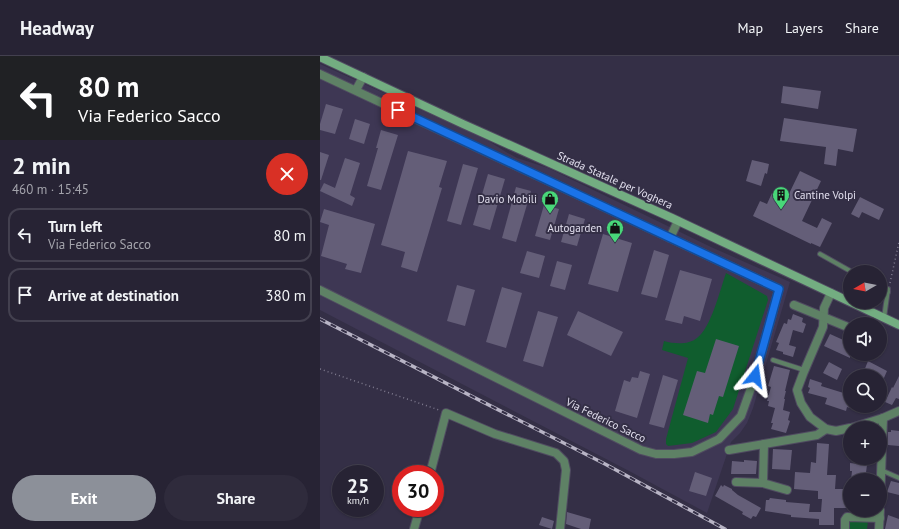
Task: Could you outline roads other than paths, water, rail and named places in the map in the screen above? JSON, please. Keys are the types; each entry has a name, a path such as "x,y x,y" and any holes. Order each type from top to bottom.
{"main road":[{"name":"Strada Statale per Voghera","path":"320,58 678,221 882,317"},
{"name":"Strada Statale per Voghera","path":"887,319 899,325"}],"street":[{"name":"Via Federico Sacco","path":"320,74 779,289 755,376 741,416 719,439 692,452 674,454 656,454 641,450 320,290"},
{"path":"356,90 363,77"},
{"path":"670,238 678,221"},
{"path":"831,293 824,308 823,327 797,390 801,403 810,417 826,429 836,431 843,430"},
{"path":"794,305 843,325"},
{"path":"873,421 899,410"},
{"path":"432,465 446,413 495,434 552,452 562,458 566,470 560,529"},
{"path":"881,473 883,418"},
{"path":"729,450 817,434 826,429"},
{"path":"763,483 764,444"},
{"path":"736,482 763,483 787,490"},
{"path":"414,529 417,517"},
{"path":"845,529 846,517"},
{"path":"878,529 880,517"}],"lane":[{"path":"820,254 843,267"},
{"path":"773,360 804,370"},
{"path":"881,470 899,478"}],"railway":[{"path":"320,319 605,464 725,529"}],"place":[{"name":"Cantine Volpi","path":"781,210"},
{"name":"Davio Mobili","path":"550,214"},
{"name":"Autogarden","path":"615,243"}]}
